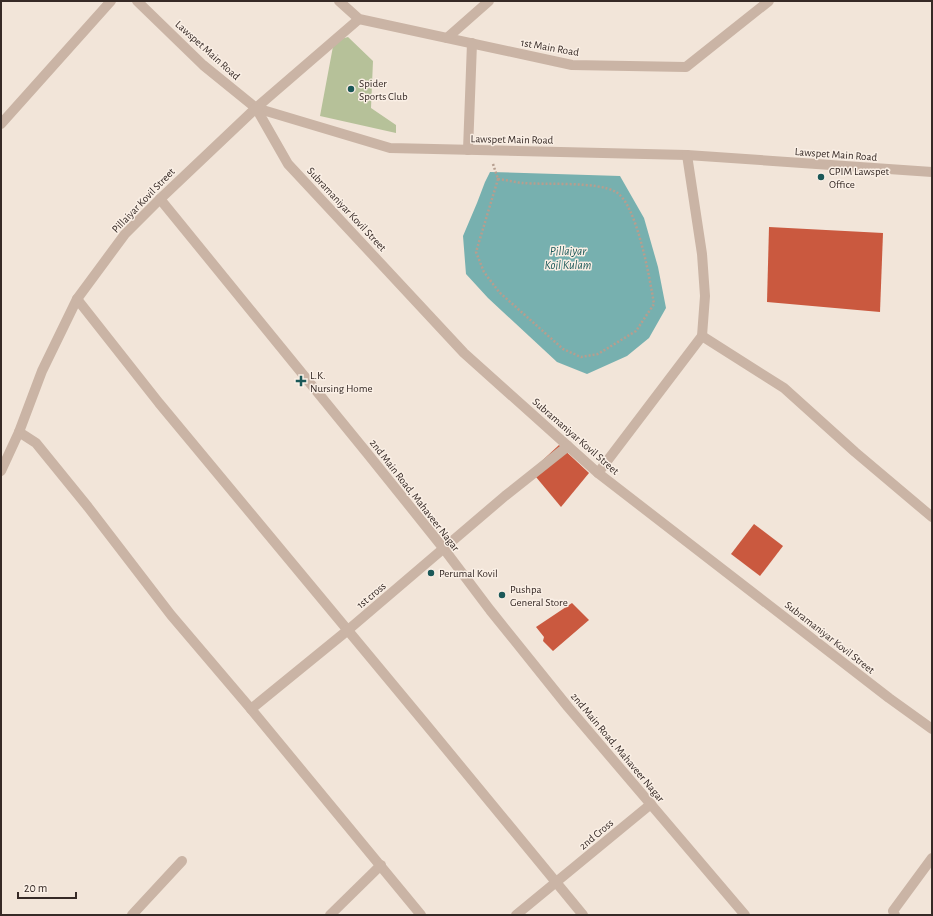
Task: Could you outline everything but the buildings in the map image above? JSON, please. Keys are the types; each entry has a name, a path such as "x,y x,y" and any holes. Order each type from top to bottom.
{"street":[{"path":"1,124 111,1"},
{"name":"Lawspet Main Road","path":"138,1 203,65 256,108 390,148 687,156 932,172"},
{"name":"1st Main Road","path":"339,1 359,19 572,65 686,67 769,1"},
{"path":"447,38 477,5 489,1"},
{"name":"Pillaiyar Kovil Street","path":"1,471 19,432 42,371 77,298 125,234 256,108 359,19"},
{"path":"468,150 472,43"},
{"name":"Subramaniyar Kovil Street","path":"256,108 288,164 464,353 598,473 889,698 932,729"},
{"path":"598,473 702,336 704,296 702,254 687,156"},
{"name":"2nd Main Road, Mahaveer Nagar","path":"160,199 444,549 490,610 563,701 746,915"},
{"path":"77,298 159,403 583,915"},
{"path":"702,336 784,388 855,452 932,517"},
{"path":"19,432 36,443 88,507 171,615 251,709 421,915"},
{"name":"1st cross","path":"251,709 348,630 505,496 568,446"},
{"name":"2nd Cross","path":"516,915 651,804"},
{"path":"895,915 893,911 932,858"},
{"path":"132,915 182,861"},
{"path":"330,915 381,866"}],"path":[{"path":"498,179 522,182 600,186 617,192 626,204 633,218 643,248 654,304 636,331 598,354 581,357 563,349 499,292 484,272 476,252 498,179"}],"green space":[{"path":"348,37 373,61 371,108 396,125 396,133 320,116 334,41"}],"water":[{"name":"Pillaiyar Koil Kulam","path":"490,172 620,176 644,218 658,267 666,308 649,338 627,356 587,374 557,362 488,298 466,274 463,236"}],"place":[{"name":"Spider Sports Club","path":"351,89"},
{"name":"CPIM Lawspet Office","path":"821,177"},
{"name":"L.K. Nursing Home","path":"301,381"},
{"name":"Perumal Kovil","path":"431,573"},
{"name":"Pushpa General Store","path":"502,595"}]}
